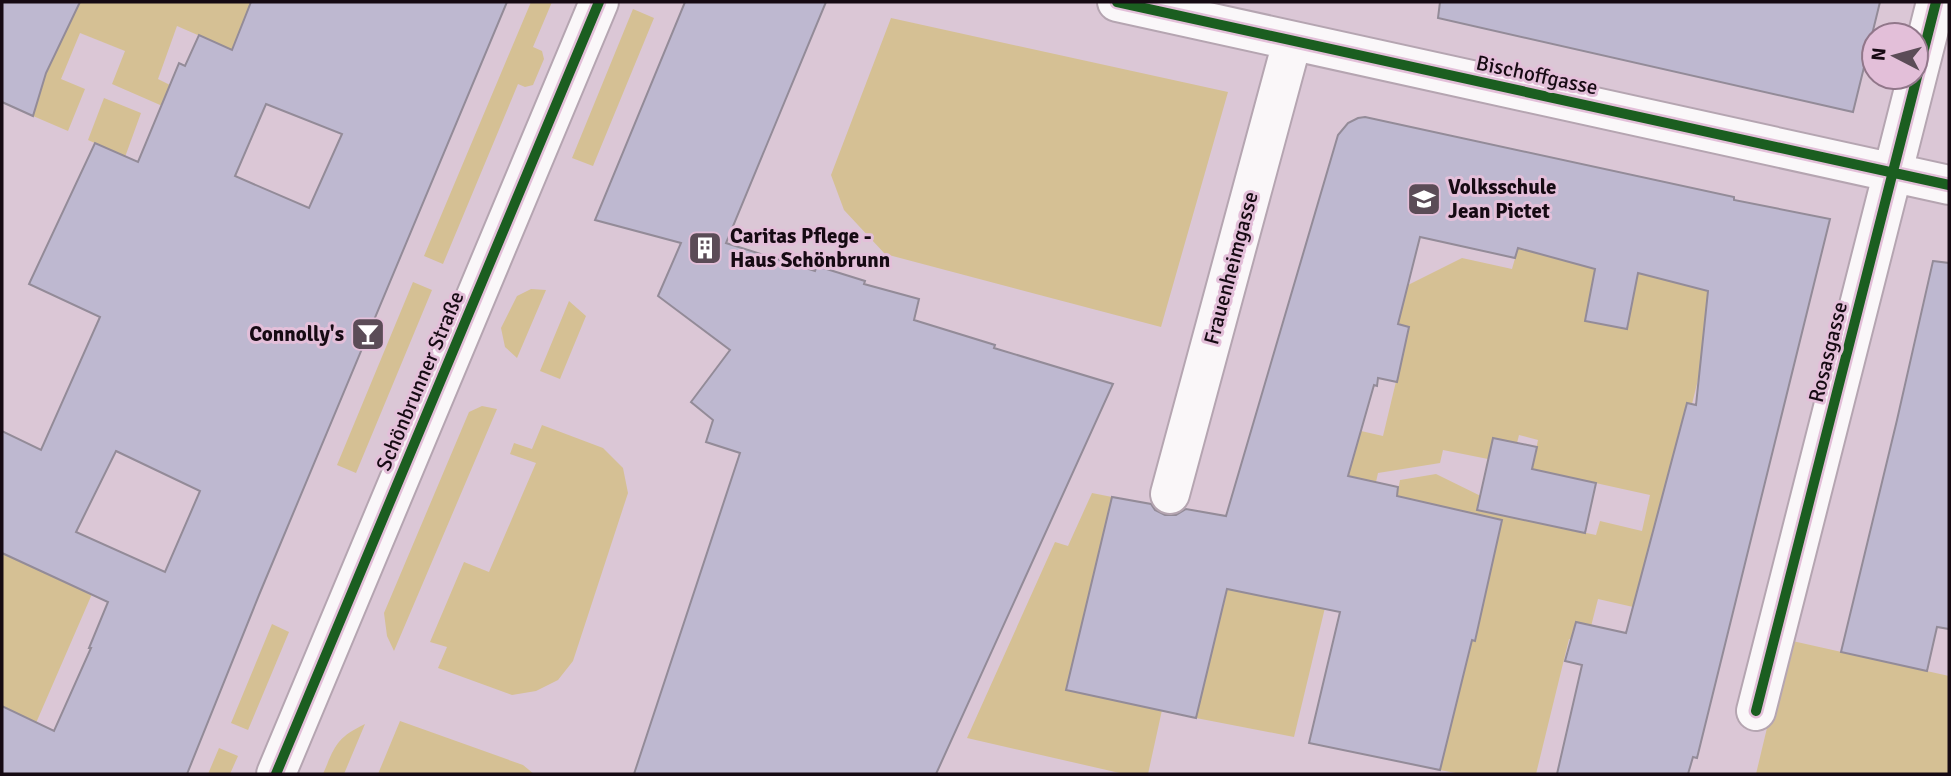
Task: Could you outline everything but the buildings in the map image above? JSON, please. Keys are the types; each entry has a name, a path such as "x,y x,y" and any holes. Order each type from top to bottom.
{"street":[{"name":"Schönbrunner Straße","path":"276,774 599,2"},
{"name":"Bischoffgasse","path":"1117,2 1949,185"},
{"name":"Rosasgasse","path":"1756,711 1936,2"},
{"name":"Frauenheimgasse","path":"1170,494 1293,42"}],"shaded area":[{"path":"80,2 251,2 232,50 177,26 158,79 176,88 167,108 112,84 125,51 80,33 61,79 85,89 68,131 33,116 46,73"},
{"path":"531,2 552,2 533,47 542,51 544,59 533,85 525,87 518,84 443,264 424,256"},
{"path":"633,9 654,18 593,166 572,158"},
{"path":"891,18 1228,92 1161,327 885,254 844,210 831,175"},
{"path":"104,98 141,113 125,157 88,140"},
{"path":"1546,246 1692,287 1695,280 1716,295 1707,301 1703,333 1709,335 1692,404 1687,403 1678,434 1642,609 1598,599 1587,642 1569,639 1536,774 1461,774 1440,770 1488,575 1494,519 1397,496 1400,480 1436,474 1497,504 1495,514 1596,535 1600,521 1642,531 1650,495 1532,469 1538,440 1519,435 1517,443 1493,438 1488,459 1443,450 1440,463 1378,473 1376,482 1348,476 1361,431 1383,436 1409,327 1398,324 1408,285 1462,258 1512,269 1518,248","holes":["1593,278 1635,286 1585,320"]},
{"path":"413,282 432,290 356,473 337,465"},
{"path":"531,289 546,290 517,358 505,347 501,328 517,296"},
{"path":"569,301 586,316 560,379 540,371"},
{"path":"482,406 497,409 394,651 387,636 384,613 469,412"},
{"path":"542,425 603,448 623,468 628,493 573,661 558,680 536,691 512,695 438,668 447,647 430,642 464,562 489,572 536,463 510,454 514,443 532,449"},
{"path":"1092,493 1112,497 1066,690 1162,710 1148,774 1124,774 967,738 1055,542 1068,546"},
{"path":"1244,522 1329,591 1294,737 1196,718"},
{"path":"2,553 92,594 36,723 2,706"},
{"path":"272,624 289,632 248,730 231,723"},
{"path":"1788,640 1949,676 1949,774 1756,774"},
{"path":"400,721 523,765 534,774 378,774"},
{"path":"365,724 344,774 323,774 342,739"},
{"path":"219,748 238,756 230,774 208,774"}],"cycle path":[{"path":"276,774 599,2"},
{"path":"1117,2 1949,185"},
{"path":"1756,711 1936,2"}],"place":[{"name":"Volksschule Jean Pictet","path":"1424,199"},
{"name":"Caritas Pflege - Haus Schönbrunn","path":"705,248"},
{"name":"Connolly's","path":"368,334"}]}
